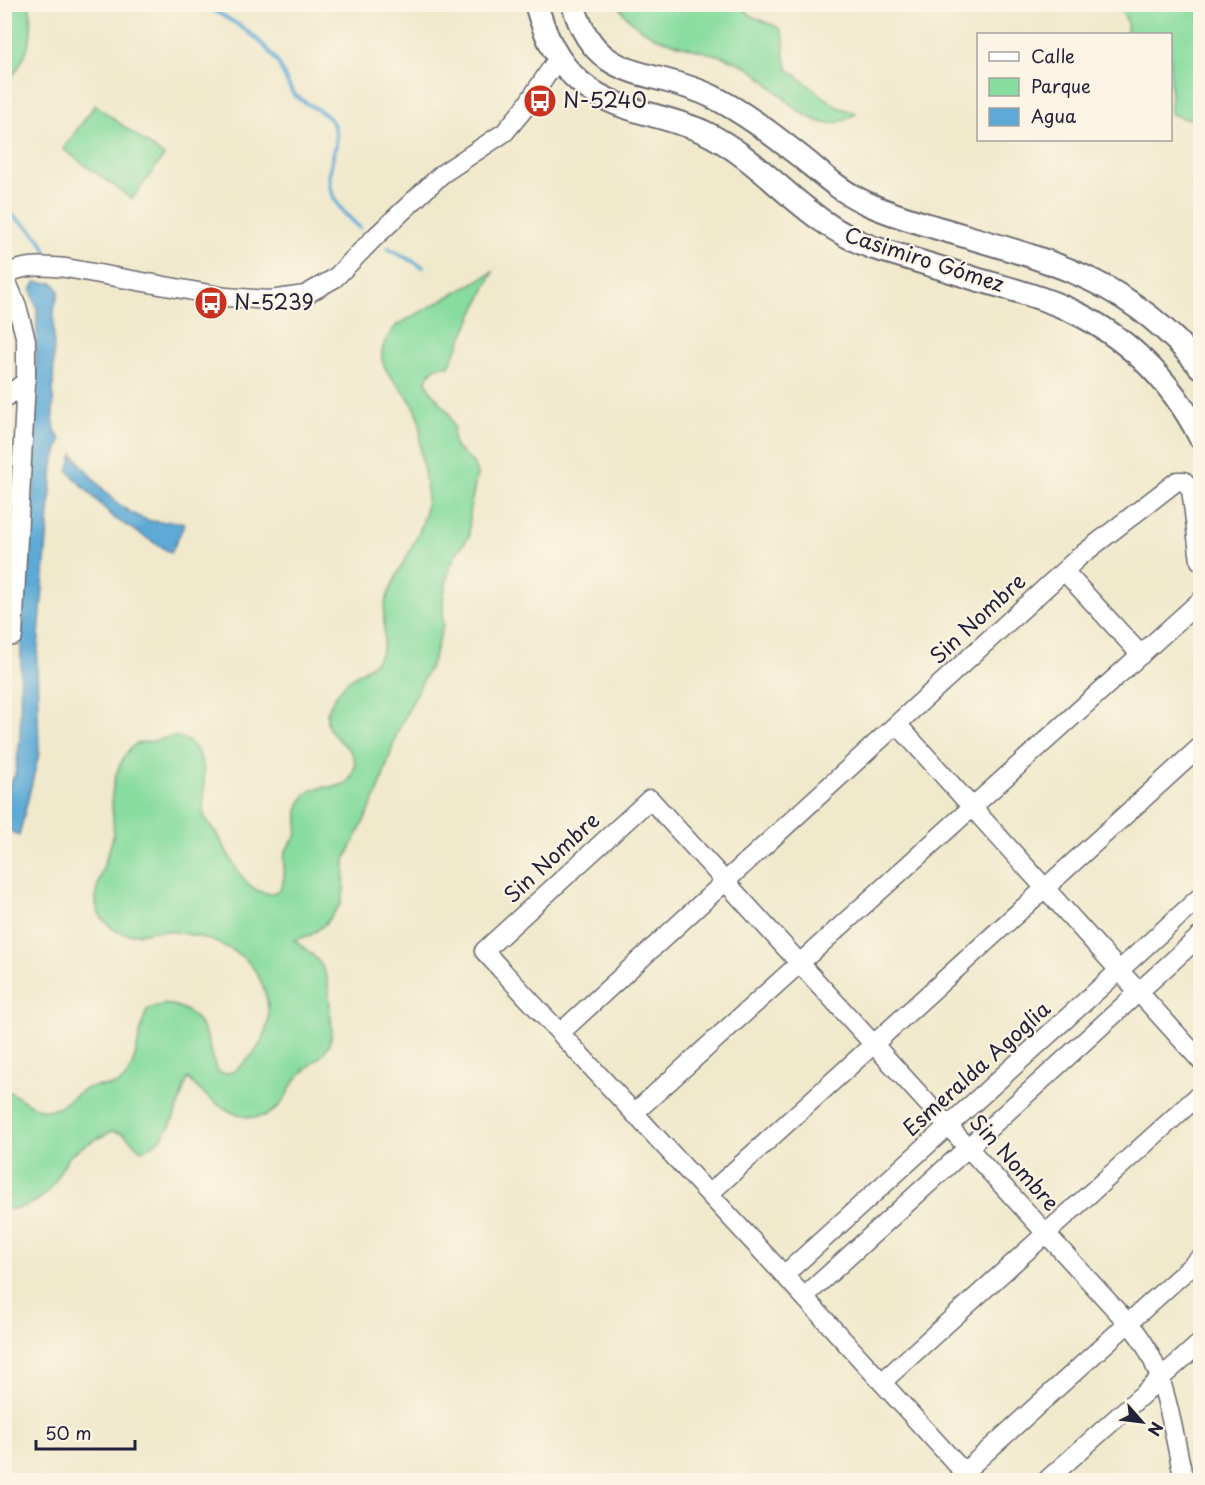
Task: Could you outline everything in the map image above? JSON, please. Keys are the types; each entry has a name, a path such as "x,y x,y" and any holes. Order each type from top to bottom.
{"main road":[{"name":"Casimiro Gómez","path":"536,4 549,44 581,84 632,109 670,120 721,141 740,154 814,216 849,238 874,248 1049,301 1076,313 1130,348 1155,372 1181,404 1200,436"},
{"name":"Casimiro Gómez","path":"573,4 581,30 590,43 601,55 616,65 709,95 779,139 839,188 864,202 892,214 1057,264 1098,282 1138,306 1162,326 1200,367"},
{"path":"670,120 686,87"}],"street":[{"path":"9,637 18,549 26,340 20,315 5,275 18,268 41,266 66,268 226,297 270,300 305,295 335,278 442,174 505,132 524,109 558,58"},
{"path":"4,399 26,381"},
{"name":"Sin Nombre","path":"560,1034 1064,571 1173,483 1184,481 1191,489 1200,561"},
{"path":"4,568 18,549"},
{"path":"1064,571 1140,655"},
{"path":"634,1113 1200,601"},
{"path":"897,724 1200,1060"},
{"path":"709,1194 1200,747"},
{"name":"Sin Nombre","path":"1184,1480 1160,1379 1149,1350 1128,1323 650,799 484,951 784,1275 967,1477 1128,1323 1200,1258"},
{"name":"Esmeralda Agoglia","path":"784,1275 1200,897"},
{"path":"804,1297 1200,936"},
{"name":"Sin Nombre","path":"882,1382 1200,1094"},
{"path":"1047,1480 1200,1342"}],"green space":[{"path":"5,4 29,5 31,27 28,48 5,85"},
{"path":"618,5 745,5 744,9 752,16 780,28 784,39 784,54 788,69 837,107 856,113 848,119 834,123 823,123 809,117 752,70 735,61 662,40 645,32 630,20"},
{"path":"1115,5 1200,5 1200,119 1183,118 1172,114 1172,33 1126,33 1126,18"},
{"path":"95,105 164,156 132,199 63,149"},
{"path":"493,272 449,366 434,368 426,381 449,413 454,427 455,447 473,463 477,474 470,509 469,537 455,555 449,570 443,598 443,626 433,660 397,733 378,792 345,860 344,891 341,904 325,924 311,935 294,940 318,961 326,975 331,1040 319,1058 295,1080 281,1104 270,1113 257,1117 232,1112 207,1096 188,1078 172,1121 161,1139 141,1150 124,1134 112,1131 71,1155 51,1188 42,1197 24,1206 5,1209 5,1090 34,1107 51,1110 61,1106 85,1089 118,1084 123,1081 131,1068 147,1010 156,1006 175,1006 191,1014 203,1029 213,1061 220,1073 230,1073 238,1068 259,1046 267,1024 265,991 255,971 241,956 216,942 188,934 169,931 134,934 119,932 102,918 97,909 97,889 113,836 112,795 116,776 125,755 136,744 175,737 189,742 198,753 203,767 203,810 208,822 249,884 258,891 269,893 280,890 284,879 285,856 296,836 299,807 304,797 317,788 339,786 345,783 354,769 351,753 328,727 329,708 344,685 370,666 381,653 384,641 385,604 396,576 417,538 426,510 427,490 418,415 387,370 382,351 397,325"}],"water":[{"path":"35,282 54,283 59,291 54,309 53,418 56,433 61,440 53,465 37,661 39,754 19,836 5,828 5,792 15,775 20,739 21,640 34,483 37,309 31,290"},
{"path":"73,454 108,494 129,511 152,521 185,523 171,553 114,518 68,471"}],"waterway":[{"path":"202,4 244,29 262,44 278,63 295,95 322,112 331,121 336,139 330,172 331,191 340,207 360,228"},
{"path":"4,211 34,233 46,251"},
{"path":"388,248 423,267"}],"place":[{"name":"N-5240","path":"540,101"},
{"name":"N-5239","path":"211,303"}]}
